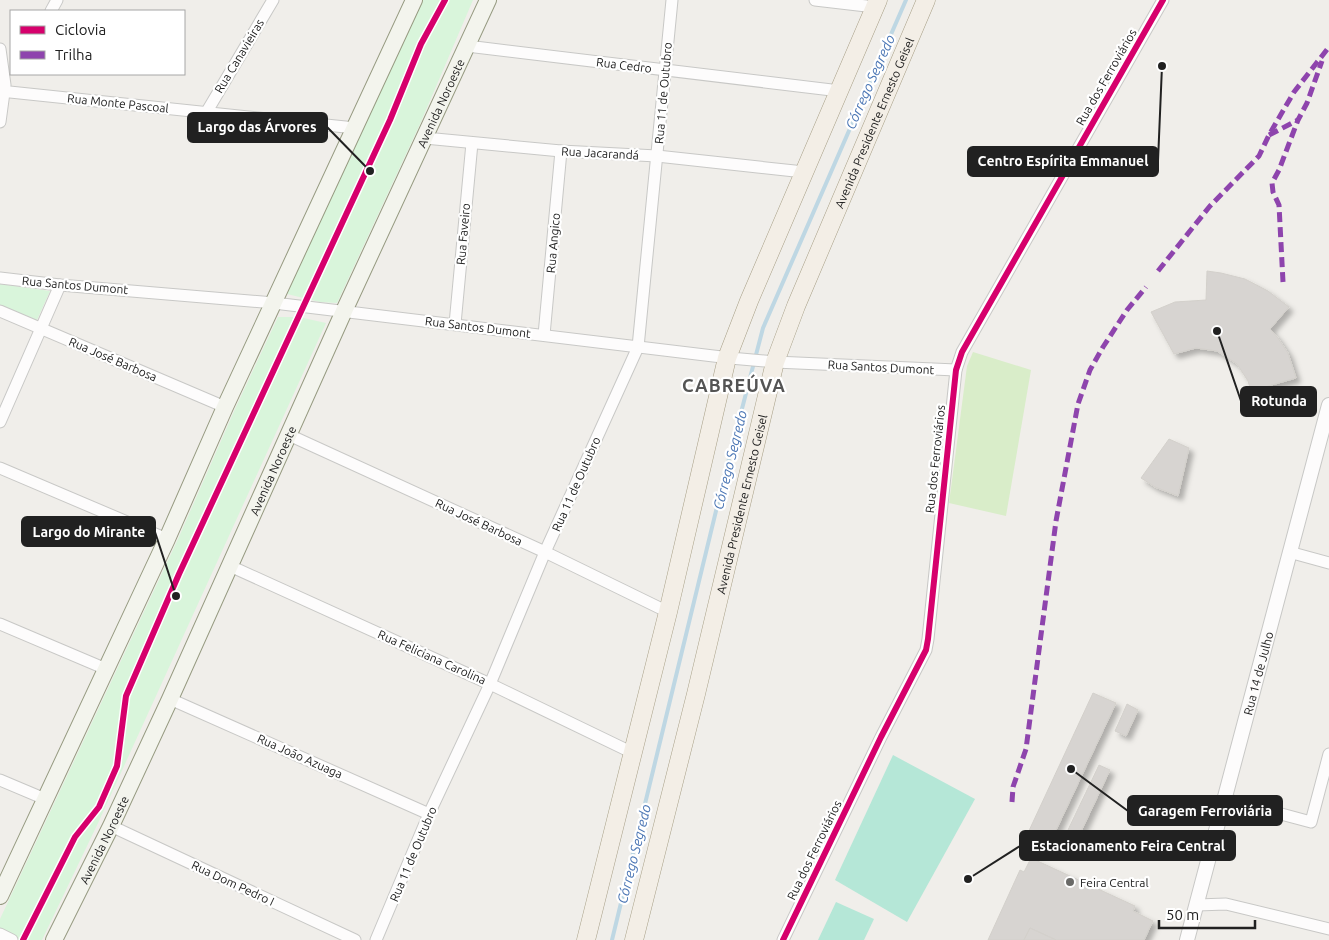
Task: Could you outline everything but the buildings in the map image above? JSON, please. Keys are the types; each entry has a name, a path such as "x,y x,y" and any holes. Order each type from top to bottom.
{"main road":[{"path":"0,896 167,539 225,407 414,0"},
{"name":"Avenida Noroeste","path":"54,940 111,826 170,699 288,434 488,0"},
{"name":"Avenida Presidente Ernesto Geisel","path":"634,940 696,694 772,362 926,0"},
{"path":"586,940 729,358 749,301 876,4"}],"street":[{"name":"Rua Canavieiras","path":"206,113 273,0"},
{"name":"Rua 11 de Outubro","path":"376,940 429,814 490,684 545,552 638,347 672,0"},
{"path":"815,0 876,4"},
{"name":"Rua dos Ferroviários","path":"783,940 881,737 926,650 956,370 962,352 1163,0"},
{"name":"Rua Cedro","path":"467,46 840,91"},
{"path":"0,49 3,89 0,122"},
{"path":"3,89 11,75"},
{"name":"Rua Monte Pascoal","path":"3,89 355,128"},
{"name":"Rua Jacarandá","path":"425,138 562,151 657,156 804,172"},
{"name":"Rua Faveiro","path":"455,324 472,143"},
{"name":"Rua Angico","path":"544,335 562,151"},
{"name":"Rua Santos Dumont","path":"0,278 60,285 274,303 729,358 772,362 956,370"},
{"path":"0,422 60,285"},
{"name":"Rua José Barbosa","path":"0,311 225,407"},
{"name":"Rua 14 de Julho","path":"1187,940 1329,406"},
{"name":"Rua José Barbosa","path":"288,434 545,552 668,612"},
{"path":"0,468 167,539"},
{"path":"1290,552 1329,563"},
{"name":"Rua Feliciana Carolina","path":"230,566 490,684 633,753"},
{"path":"0,624 106,669"},
{"name":"Rua João Azuaga","path":"170,699 429,814"},
{"path":"1224,798 1311,822 1329,754"},
{"path":"0,780 45,799"},
{"name":"Rua Dom Pedro I","path":"111,826 354,940"},
{"path":"1197,904 1226,904 1329,929"},
{"path":"0,934 12,940"}],"green space":[{"path":"420,0 473,0 420,124 337,303 320,302 287,294"},
{"path":"0,284 50,291 37,320 0,305"},
{"path":"278,317 299,317 326,323 99,821 42,940 0,940 0,919 178,539"},
{"path":"973,352 1031,370 1006,516 949,503 967,366"},
{"path":"893,755 975,799 907,922 835,880"},
{"path":"836,902 874,919 864,940 818,940"}],"waterway":[{"name":"Córrego Segredo","path":"612,940 724,478 763,328 906,0"}],"marked path":[{"path":"1158,271 1210,206 1259,156 1294,92 1329,47"},
{"path":"1283,282 1279,205 1273,192 1272,183 1307,103 1322,61"},
{"path":"1269,135 1298,120"},
{"path":"1012,802 1013,787 1026,749 1056,521 1078,404 1090,370 1103,347 1127,310 1146,287"}],"cycle path":[{"path":"23,940 75,837 99,807 117,766 126,696 179,574 390,120 421,44 445,0"},
{"path":"783,940 881,737 926,650 956,370 962,352 1163,0"}],"place":[{"name":"Centro Espírita Emmanuel","path":"1162,66"},
{"name":"Largo das Árvores","path":"370,171"},
{"name":"Rotunda","path":"1217,331"},
{"name":"Largo do Mirante","path":"176,596"},
{"name":"Garagem Ferroviária","path":"1071,769"},
{"name":"Estacionamento Feira Central","path":"968,879"},
{"name":"Feira Central","path":"1070,882"}],"district":[{"name":"CABREÚVA","path":"734,385"}]}
